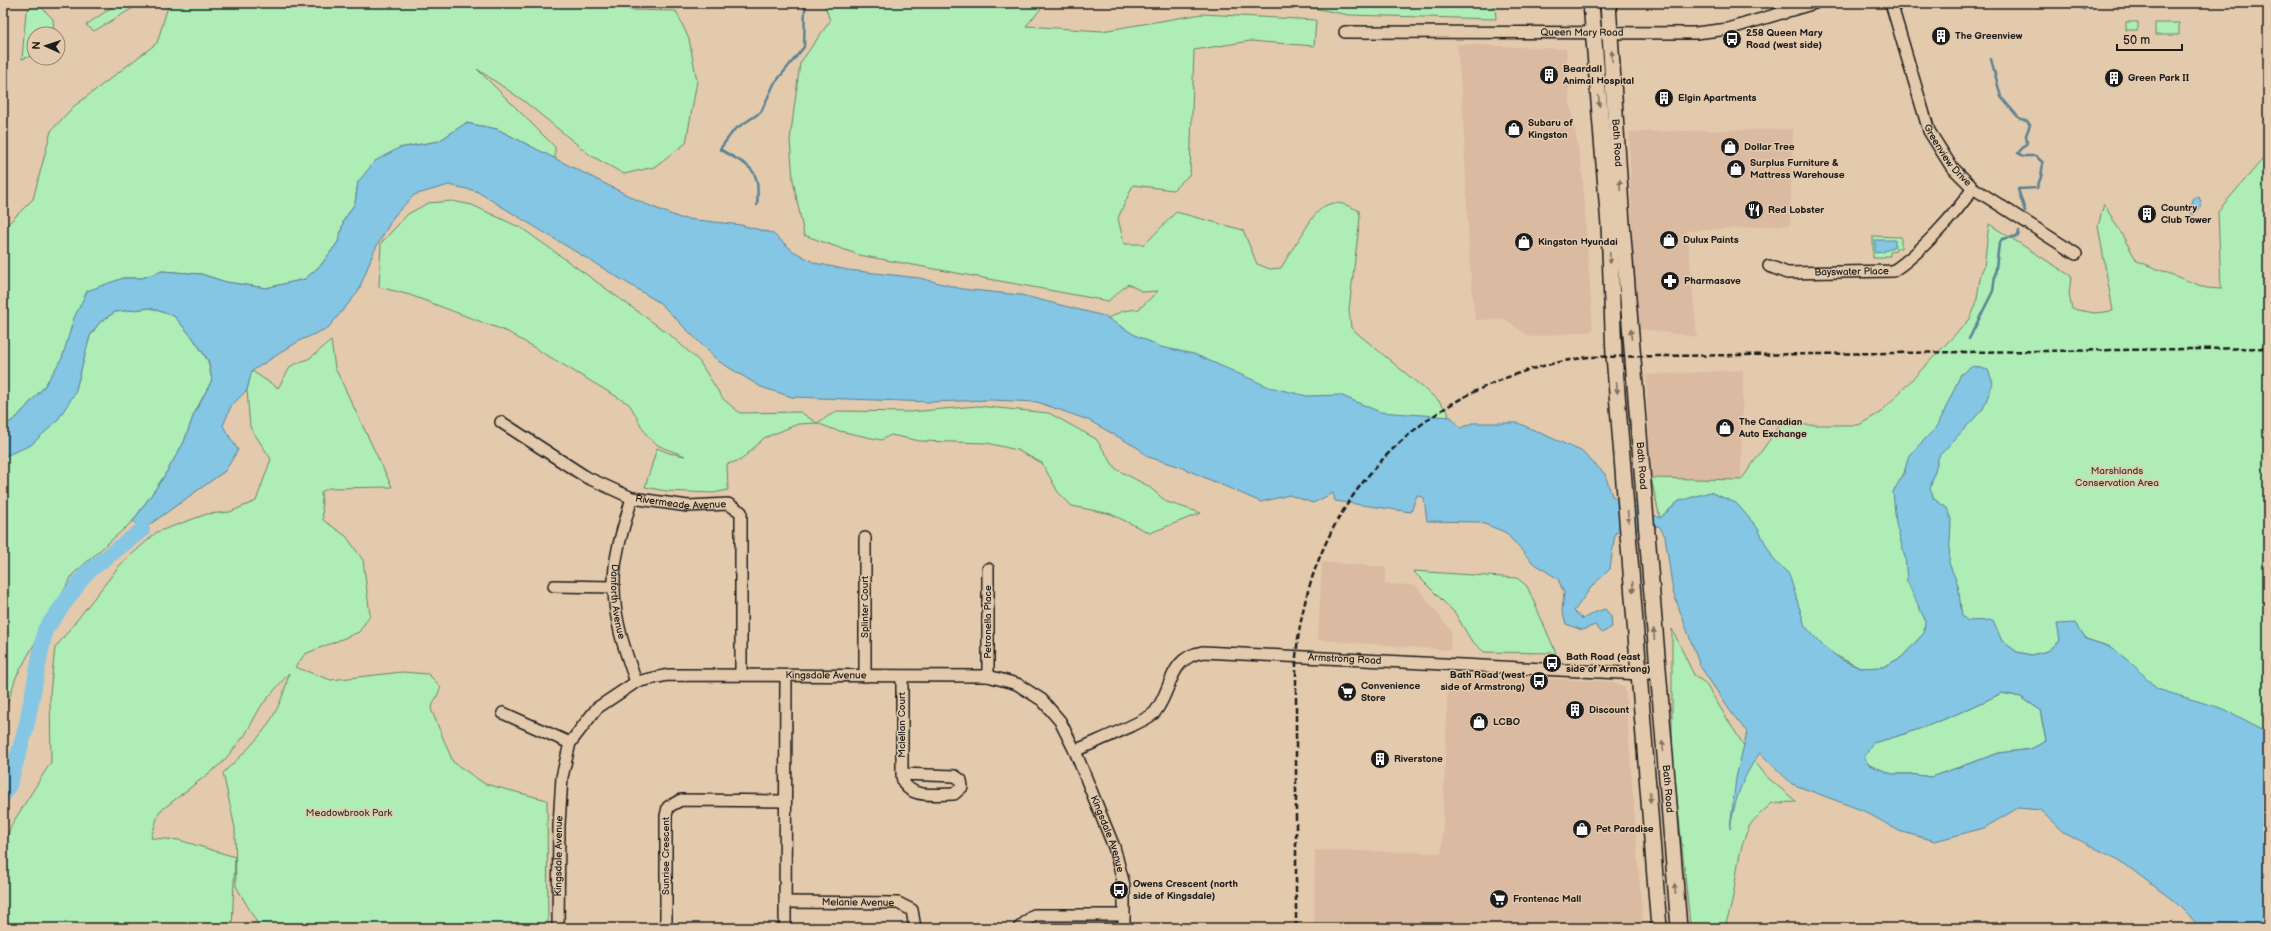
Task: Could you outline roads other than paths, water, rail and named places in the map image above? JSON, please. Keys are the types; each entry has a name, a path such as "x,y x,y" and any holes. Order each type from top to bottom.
{"main road":[{"name":"Bath Road","path":"1591,3 1593,34 1643,485 1679,928"},
{"name":"Bath Road","path":"1608,3 1611,34 1615,225 1614,355 1626,486 1660,928"}],"street":[{"name":"Queen Mary Road","path":"1345,32 1593,34 1709,32 1783,8 1816,3"},
{"name":"Greenview Drive","path":"1892,3 1929,131 1951,166 1973,188 2076,254"},
{"name":"Bayswater Place","path":"1769,266 1787,273 1893,271 1907,262 1964,201 1973,188"},
{"name":"Rivermeade Avenue","path":"501,422 586,477 632,498 688,506 728,504 741,512 741,674"},
{"name":"Danforth Avenue","path":"632,498 620,539 614,587 620,636 636,682"},
{"name":"Splinter Court","path":"865,538 865,676"},
{"name":"Petronella Place","path":"988,569 988,676"},
{"path":"554,586 614,587"},
{"name":"Armstrong Road","path":"1075,750 1140,722 1154,713 1181,660 1192,654 1203,652 1641,674 1657,672"},
{"name":"Kingsdale Avenue","path":"558,928 559,825 562,777 570,743 597,708 636,682 668,675 741,674 786,676 988,676 1017,684 1042,700 1060,721 1075,750 1114,847 1124,885 1124,928"},
{"path":"785,928 786,676"},
{"name":"Mclellan Court","path":"902,676 902,774 904,785 915,794 954,794 962,787 960,780 955,776 902,774"},
{"path":"504,713 570,743"},
{"name":"Sunrise Crescent","path":"666,928 666,816 668,807 681,800 785,801"},
{"name":"Melanie Avenue","path":"785,902 898,903 912,910 915,928"},
{"path":"1019,928 1034,915 1124,915"}],"water":[{"path":"2066,3 2087,3 2085,10"},
{"path":"466,123 497,129 643,203 680,218 741,225 772,233 793,251 815,263 848,270 920,278 962,289 1021,295 1104,316 1135,335 1161,347 1194,354 1269,387 1307,396 1340,395 1380,412 1451,417 1461,428 1472,423 1518,423 1581,451 1605,474 1612,496 1660,518 1679,501 1710,492 1736,503 1757,527 1774,560 1789,574 1805,626 1823,646 1842,660 1860,668 1883,667 1902,657 1924,633 1925,620 1907,581 1905,557 1896,524 1893,492 1904,473 1909,455 1937,427 1961,374 1973,366 1988,370 1993,383 1983,409 1939,456 1930,489 1934,499 1947,508 1951,520 1949,563 1958,585 1962,616 1968,621 1993,620 2002,641 2017,652 2031,655 2048,651 2060,641 2057,624 2076,623 2086,639 2113,648 2139,670 2157,689 2224,709 2268,732 2268,928 2201,928 2174,901 2119,860 2063,832 2040,810 2018,808 1984,828 1935,841 1899,831 1864,811 1792,784 1760,753 1748,771 1740,789 1734,808 1730,829 1736,778 1747,732 1733,715 1700,666 1673,592 1665,536 1659,526 1615,533 1610,569 1592,586 1574,611 1583,619 1591,614 1605,609 1611,616 1612,627 1602,633 1595,625 1582,630 1566,624 1562,611 1564,593 1558,579 1532,562 1505,532 1479,522 1427,521 1424,498 1417,495 1411,512 1335,501 1333,493 1313,503 1289,495 1261,502 1178,466 1148,457 1138,448 1088,420 1037,402 990,400 930,402 792,397 761,387 718,361 660,303 476,191 449,185 414,195 394,216 374,251 358,292 328,328 299,341 252,371 247,390 231,406 223,426 238,450 225,471 142,530 133,521 163,478 184,442 194,414 212,380 208,360 193,338 174,316 150,308 115,312 99,323 90,336 75,393 57,421 31,445 3,457 3,427 17,417 44,387 62,358 74,318 87,291 123,278 142,278 162,271 201,274 226,282 266,288 305,279 321,265 338,242 344,220 355,203 358,182 375,161 399,148 439,141","holes":["2002,693 2021,697 2040,710 2046,741 2031,749 1999,753 1931,777 1910,774 1892,774 1869,765 1864,758 1873,743 1890,739 1939,721"]},
{"path":"2194,197 2199,197 2202,205 2193,215 2189,211"},
{"path":"1875,240 1895,240 1895,246 1883,252 1875,253"}],"waterway":[{"path":"757,205 758,192 755,175 746,165 720,149 734,130 761,112 774,84 804,47 805,3"},
{"path":"1991,59 2001,97 2019,118 2027,121 2030,125 2026,135 2027,143 2018,153 2023,156 2036,156 2043,163 2041,177 2037,188 2018,189 2025,211"},
{"path":"1969,339 1993,291 1999,244 2002,239 2018,236 2019,231"},
{"path":"3,795 9,785 26,728 45,630 86,573 142,530"}],"railway":[{"path":"1296,928 1296,657 1306,598 1325,544 1353,496 1388,454 1429,419 1477,390 1530,370 1588,357 2268,348"}],"place":[{"name":"The Greenview","path":"1941,36"},
{"name":"258 Queen Mary Road (west side)","path":"1732,39"},
{"name":"Beardall Animal Hospital","path":"1549,75"},
{"name":"Green Park II","path":"2114,78"},
{"name":"Elgin Apartments","path":"1664,98"},
{"name":"Subaru of Kingston","path":"1514,129"},
{"name":"Dollar Tree","path":"1730,147"},
{"name":"Surplus Furniture & Mattress Warehouse","path":"1736,169"},
{"name":"Red Lobster","path":"1754,210"},
{"name":"Country Club Tower","path":"2147,214"},
{"name":"Dulux Paints","path":"1669,240"},
{"name":"Kingston Hyundai","path":"1524,242"},
{"name":"Pharmasave","path":"1670,281"},
{"name":"The Canadian Auto Exchange","path":"1725,428"},
{"name":"Bath Road (east side of Armstrong)","path":"1552,663"},
{"name":"Bath Road (west side of Armstrong)","path":"1539,681"},
{"name":"Convenience Store","path":"1347,692"},
{"name":"Discount","path":"1575,710"},
{"name":"LCBO","path":"1479,722"},
{"name":"Riverstone","path":"1380,759"},
{"name":"Pet Paradise","path":"1582,829"},
{"name":"Owens Crescent (north side of Kingsdale)","path":"1119,890"},
{"name":"Frontenac Mall","path":"1499,899"}],"park label":[{"name":"Marshlands Conservation Area","path":"2117,476"},
{"name":"Meadowbrook Park","path":"349,813"}]}
